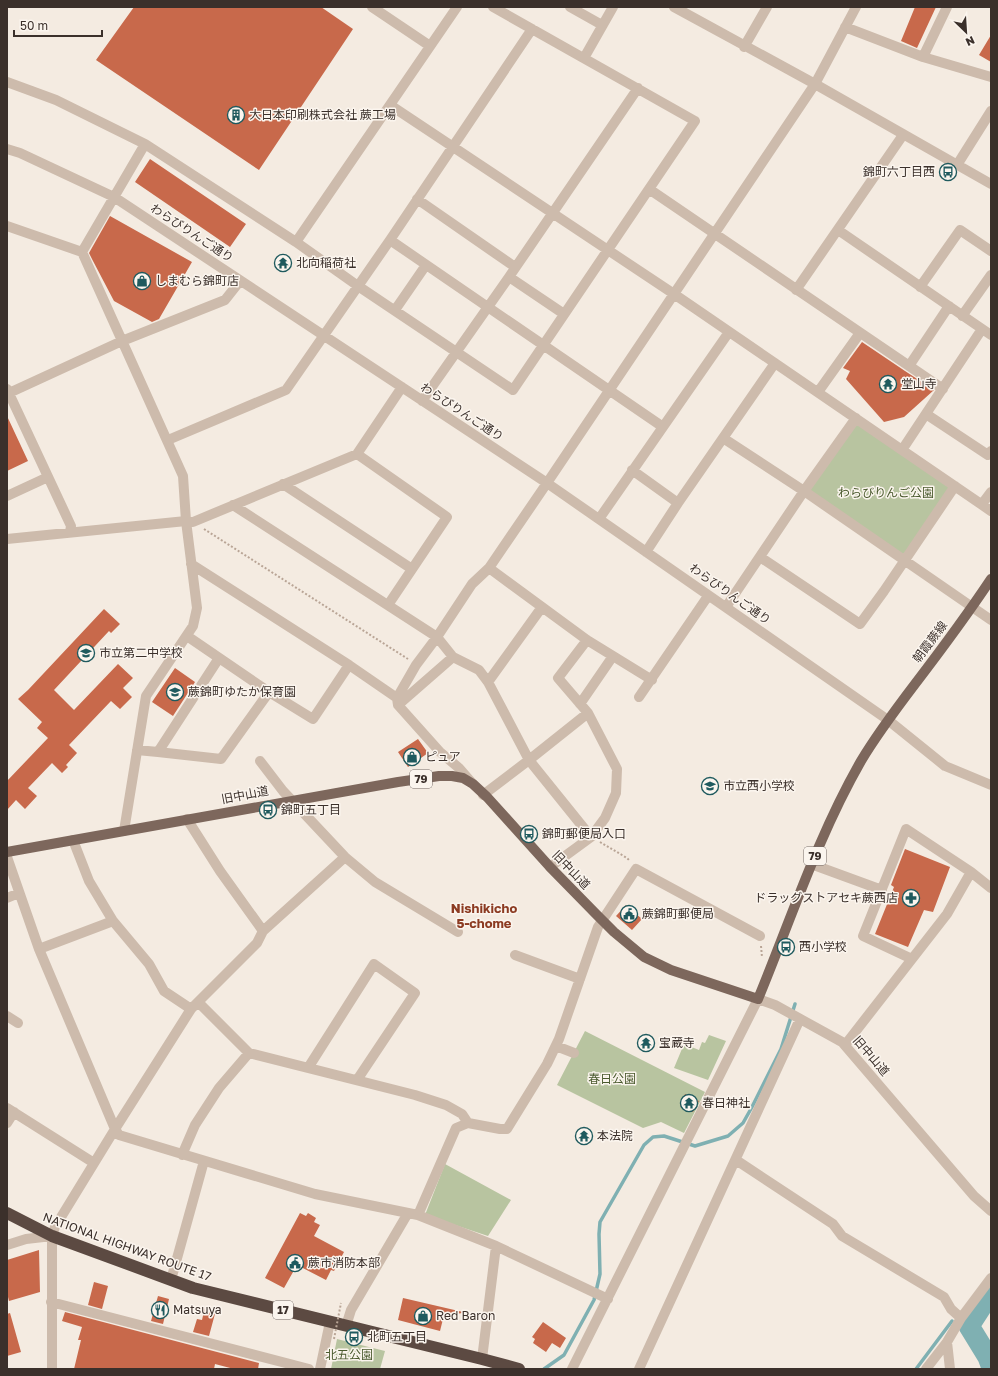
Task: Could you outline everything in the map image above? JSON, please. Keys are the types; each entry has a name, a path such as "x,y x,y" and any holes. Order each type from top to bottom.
{"highway":[{"name":"NATIONAL HIGHWAY ROUTE 17","path":"7,1213 52,1236 193,1288 519,1369"}],"main road":[{"name":"朝霞蕨線","path":"888,720 991,579"},
{"name":"79","path":"758,999 811,864 832,816 862,761 888,720"},
{"name":"旧中山道","path":"7,852 398,782 439,776 463,778 473,784 550,867 602,920 644,957 671,970 758,999"}],"street":[{"path":"372,7 430,46"},
{"path":"296,242 457,7"},
{"path":"7,82 56,100 145,144 296,242 358,286 513,390 695,121 493,7"},
{"path":"570,7 602,25"},
{"path":"584,58 613,7"},
{"path":"674,7 991,184"},
{"path":"744,47 767,7"},
{"path":"397,701 416,665 437,637 472,584 489,568 610,390 814,84 856,7"},
{"path":"923,56 947,7"},
{"path":"845,28 923,56 991,77"},
{"path":"168,440 286,390 390,240 532,29"},
{"path":"422,401 488,308 638,88"},
{"path":"390,105 674,294 991,511"},
{"path":"957,166 991,111"},
{"path":"796,290 903,135"},
{"path":"82,252 145,144"},
{"name":"わらびりんご通り","path":"7,149 20,153 114,197 547,483 888,720 945,766 991,784"},
{"path":"649,189 943,389"},
{"path":"417,199 515,267"},
{"path":"7,226 82,252 183,476 189,521 191,564 197,608 193,626 146,696 124,831"},
{"path":"838,230 991,335"},
{"path":"920,287 960,230 991,251"},
{"path":"390,240 663,427"},
{"path":"395,310 426,265"},
{"path":"962,316 991,275"},
{"path":"509,277 564,314"},
{"path":"70,532 71,526 8,391 225,300 240,280"},
{"path":"909,366 949,306"},
{"path":"902,450 982,329"},
{"path":"599,519 729,332"},
{"path":"818,392 860,333"},
{"path":"646,552 775,363"},
{"path":"7,539 189,521 233,505 357,454 402,387"},
{"path":"926,414 988,455 991,451"},
{"path":"726,607 804,491 856,418"},
{"path":"723,438 804,491 991,620"},
{"path":"357,454 447,517 388,605"},
{"path":"632,470 678,503"},
{"path":"7,496 48,477"},
{"path":"283,484 412,569"},
{"path":"760,557 860,624 955,486"},
{"path":"982,504 991,492"},
{"path":"233,505 437,637 453,657 479,670 488,682 529,760 591,837"},
{"path":"191,564 350,665 397,701 440,752 459,768 473,784"},
{"path":"489,568 587,640 652,680"},
{"path":"639,698 708,596"},
{"path":"488,682 542,607"},
{"path":"187,636 269,692 313,719 350,665"},
{"path":"550,867 591,837 605,818 616,793 617,769 588,713 558,678 587,640"},
{"path":"580,704 613,656"},
{"path":"397,701 453,657"},
{"path":"158,752 220,658"},
{"path":"137,750 221,759 269,692"},
{"path":"483,795 588,713"},
{"path":"260,762 283,791 345,857 375,882 458,932"},
{"path":"187,819 220,871 263,931"},
{"path":"912,959 863,936 906,829 971,872 991,888"},
{"path":"73,840 89,881 113,921 149,964 164,991 195,1006 249,1053 357,1080 446,1105 462,1114 468,1123"},
{"path":"7,857 39,948 117,1132 204,1161 315,1194 413,1214 496,1246 604,1297"},
{"path":"52,1369 52,1236 55,1227 94,1163 117,1132 195,1006 257,943 263,931 345,857"},
{"path":"811,864 882,890"},
{"path":"346,1326 351,1310 413,1214 456,1128 468,1123 507,1129 547,1064 556,1046 598,927 636,869 760,936"},
{"path":"845,1045 947,914 971,872"},
{"path":"7,898 19,893"},
{"path":"39,948 113,921"},
{"path":"515,955 580,979"},
{"path":"308,1068 374,964 415,993 357,1080"},
{"path":"572,1369 604,1297 682,1150 758,999"},
{"name":"旧中山道","path":"758,999 775,1005 845,1045 974,1196 991,1211"},
{"path":"7,1016 18,1023"},
{"path":"639,1369 800,1019"},
{"path":"556,1046 574,1053"},
{"path":"182,1154 195,1125 219,1088 249,1053"},
{"path":"7,1123 11,1110 94,1163"},
{"path":"736,1160 833,1224 842,1236 944,1297 951,1309 961,1318"},
{"path":"170,1280 204,1161"},
{"path":"7,1245 26,1239 52,1236"},
{"path":"482,1359 496,1246"},
{"path":"926,1369 947,1342 961,1318 991,1278"},
{"path":"51,1302 309,1369"},
{"path":"320,1369 330,1322"},
{"path":"947,1342 950,1369"}],"path":[{"path":"189,521 416,665"},
{"path":"591,837 627,858 636,869"},
{"path":"334,1339 341,1304"}],"green space":[{"name":"わらびりんご公園","path":"856,418 955,486 905,560 804,491"},
{"name":"春日公園","path":"585,1031 705,1092 684,1133 661,1122 643,1128 557,1085"},
{"path":"709,1035 726,1041 708,1080 674,1068 684,1044 699,1050 702,1042 705,1043"},
{"path":"445,1164 511,1200 488,1236 425,1215"},
{"name":"北五公園","path":"337,1339 385,1351 380,1369 331,1369"}],"building":[{"name":"大日本印刷株式会社 蕨工場","path":"134,7 321,7 353,29 259,170 96,60"},
{"path":"915,7 936,7 917,48 901,41"},
{"path":"991,35 991,62 979,55"},
{"path":"150,159 246,224 230,247 135,182"},
{"name":"しまむら錦町店","path":"110,216 192,262 159,319 152,322 114,301 89,253"},
{"name":"堂山寺","path":"862,342 934,390 904,417 884,422 846,379 850,371 843,368"},
{"path":"7,416 28,461 7,471"},
{"path":"104,609 120,624 111,633 109,631 54,690 74,710 118,664 133,678 123,688 132,697 120,709 111,701 69,745 77,753 66,765 68,767 62,773 52,763 28,788 37,796 25,809 16,800 7,810 7,781 48,738 37,728 42,722 18,699"},
{"path":"175,668 195,682 173,716 152,702"},
{"path":"418,739 428,753 408,767 398,752"},
{"path":"905,849 950,867 933,912 924,910 908,947 875,934 894,887 891,885"},
{"path":"626,905 642,919 632,930 616,916"},
{"name":"春日神社","path":"685,1094 699,1101 693,1112 680,1106"},
{"path":"300,1213 306,1216 308,1213 316,1218 314,1222 320,1225 314,1236 344,1252 334,1271 331,1270 326,1280 297,1265 284,1288 265,1278"},
{"path":"39,1250 40,1292 9,1301 7,1293 7,1260"},
{"path":"94,1282 108,1286 102,1309 88,1305"},
{"path":"158,1296 169,1299 163,1324 151,1321"},
{"path":"403,1298 463,1313 444,1315 440,1331 398,1320"},
{"path":"205,1307 216,1310 209,1336 193,1332 197,1319 202,1320"},
{"path":"65,1312 259,1363 258,1369 234,1369 215,1364 214,1369 74,1369 81,1340 78,1340 82,1327 62,1321"},
{"path":"10,1313 21,1352 7,1356 7,1314"},
{"path":"543,1322 566,1338 560,1348 552,1343 546,1352 533,1343 535,1339 532,1337"}],"waterway":[{"path":"544,1369 564,1355 594,1300 600,1274 600,1222 644,1145 653,1137 664,1136 695,1146 728,1136 743,1123 781,1049 795,1004"},
{"path":"991,1292 969,1326 988,1357 991,1365"},
{"path":"916,1369 952,1321"},
{"path":"959,1323 969,1326"}],"place":[{"name":"大日本印刷株式会社 蕨工場","path":"236,115"},
{"name":"錦町六丁目西","path":"948,172"},
{"name":"北向稲荷社","path":"283,263"},
{"name":"しまむら錦町店","path":"142,281"},
{"name":"堂山寺","path":"888,384"},
{"name":"市立第二中学校","path":"86,653"},
{"name":"蕨錦町ゆたか保育園","path":"175,692"},
{"name":"ピュア","path":"412,757"},
{"name":"市立西小学校","path":"710,786"},
{"name":"錦町五丁目","path":"268,810"},
{"name":"錦町郵便局入口","path":"529,834"},
{"name":"ドラッグストアセキ蕨西店","path":"911,898"},
{"name":"蕨錦町郵便局","path":"629,914"},
{"name":"西小学校","path":"786,947"},
{"name":"宝蔵寺","path":"646,1043"},
{"name":"春日神社","path":"689,1103"},
{"name":"本法院","path":"584,1136"},
{"name":"蕨市消防本部","path":"295,1263"},
{"name":"Matsuya","path":"160,1310"},
{"name":"Red Baron","path":"423,1316"},
{"name":"北町五丁目","path":"354,1337"}],"district":[{"name":"Nishikicho 5-chome","path":"484,916"}]}
